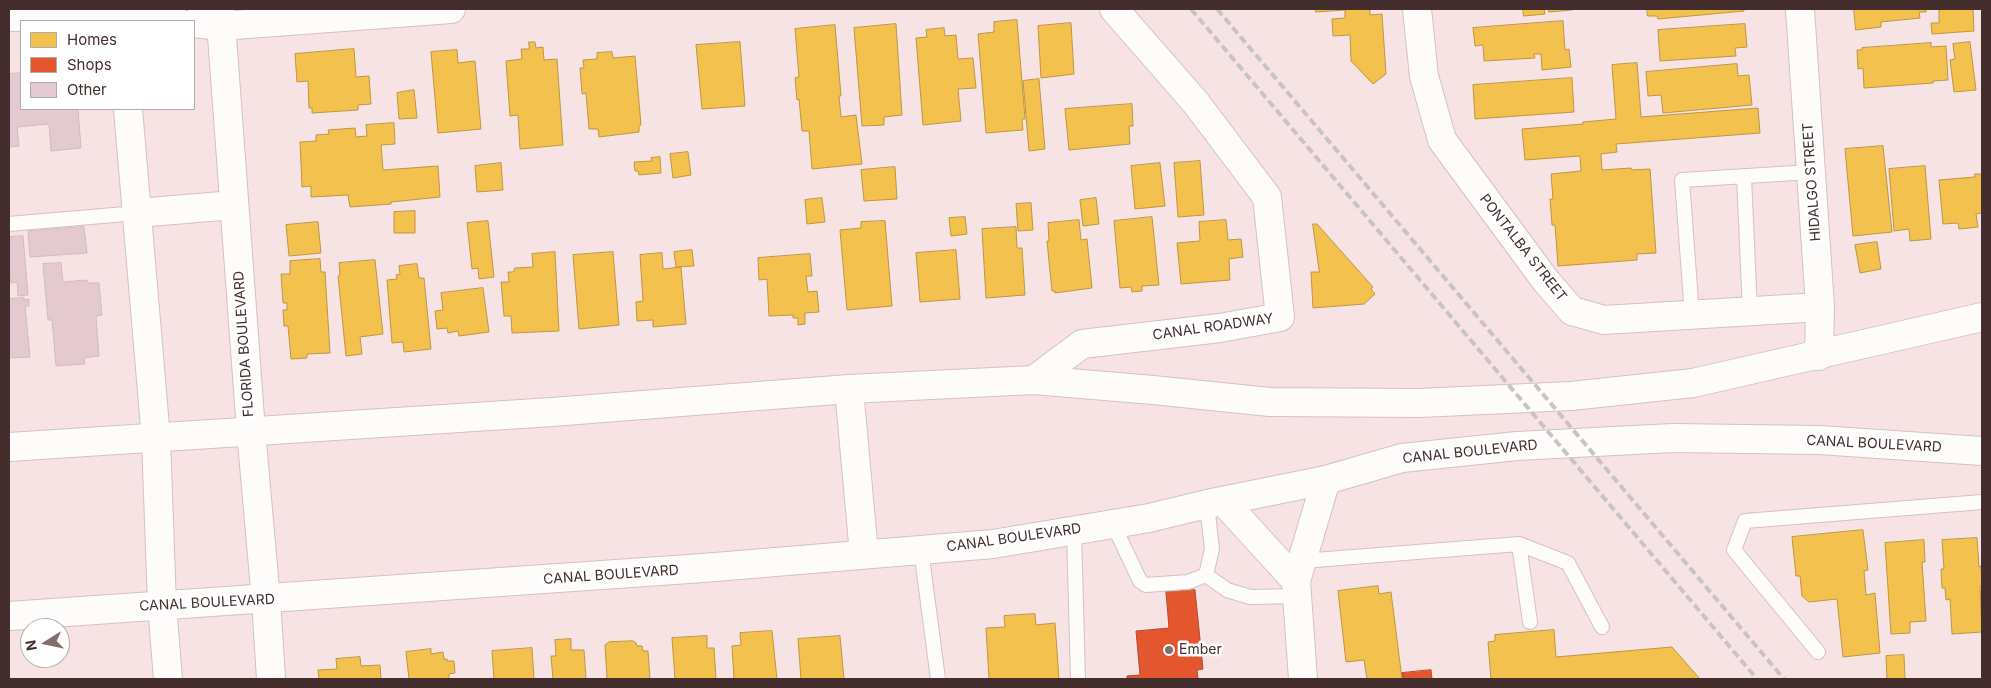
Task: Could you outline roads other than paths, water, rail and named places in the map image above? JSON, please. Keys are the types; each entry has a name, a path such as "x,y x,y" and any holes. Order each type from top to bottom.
{"main road":[{"path":"195,23 221,17 451,9"},
{"name":"CANAL ROADWAY","path":"1034,380 1082,344 1220,328 1280,317 1267,197 1196,103 1114,9"},
{"name":"PONTALBA STREET","path":"1417,9 1424,76 1442,140 1546,281 1572,311 1604,320 1820,307"},
{"name":"HIDALGO STREET","path":"1800,9 1820,307 1819,356"},
{"path":"9,17 120,15 167,20"},
{"name":"FLORIDA BOULEVARD","path":"221,17 271,679"},
{"path":"128,110 156,439 162,605 168,679"},
{"path":"137,213 234,205"},
{"path":"9,448 552,412 849,389 1034,380 1270,402 1420,403 1571,396 1693,383 1819,356 1982,317"},
{"path":"849,389 864,554"},
{"name":"CANAL BOULEVARD","path":"9,616 266,600 703,568 993,544 1113,524 1326,480 1402,458 1517,446 1673,438 1819,440 1982,451"},
{"path":"1303,679 1298,579 1326,480"},
{"path":"1215,502 1298,579"}],"lane":[{"path":"1692,315 1682,180 1811,172"},
{"path":"1744,176 1750,312"},
{"path":"9,224 137,213"},
{"path":"1206,575 1212,549 1215,502"},
{"path":"1818,652 1734,550 1745,521 1982,502"},
{"path":"1113,524 1140,582 1146,585 1188,582 1206,575"},
{"path":"1074,531 1078,679"},
{"path":"1206,575 1227,590 1250,596 1298,579 1519,544 1568,563 1602,626"},
{"path":"1519,544 1530,622"},
{"path":"921,550 938,679"}],"railway":[{"path":"1191,9 1757,679"},
{"path":"1217,9 1784,679"}],"place":[{"name":"Ember","path":"1169,650"}]}
